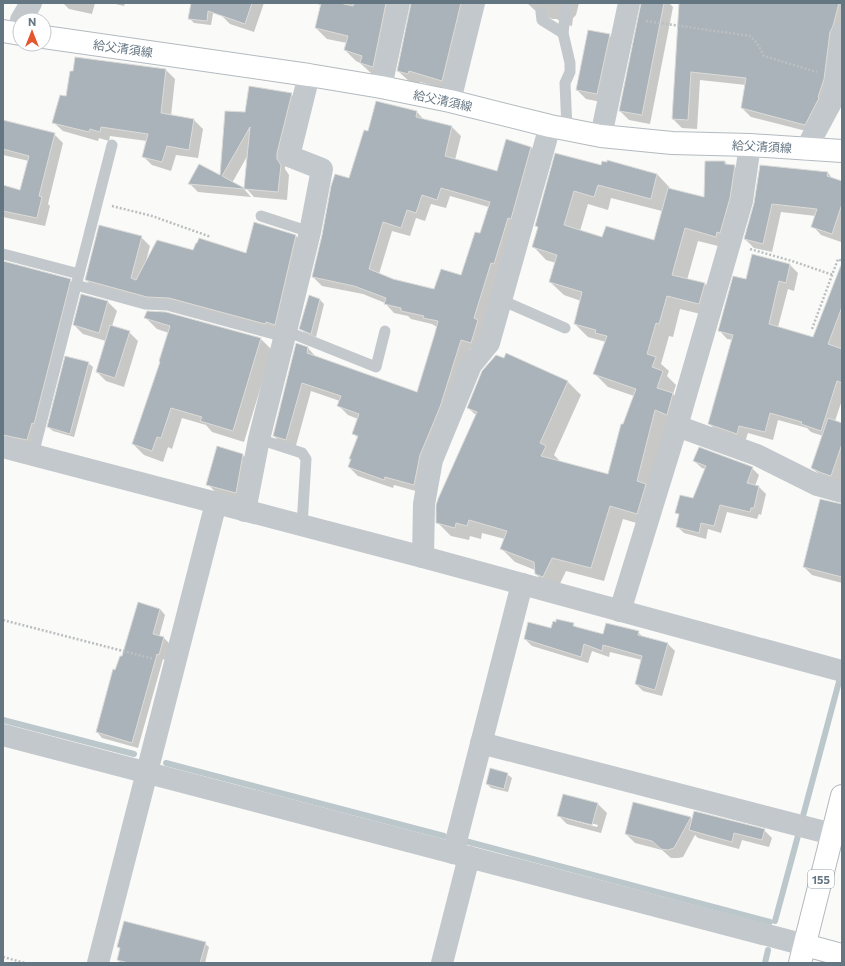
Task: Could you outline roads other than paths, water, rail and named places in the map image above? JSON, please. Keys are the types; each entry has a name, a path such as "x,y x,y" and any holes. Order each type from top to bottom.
{"main road":[{"name":"給父清須線","path":"52,38 310,75 381,87 450,101 601,136 672,143 750,145 842,152"},
{"name":"155","path":"802,954 842,796"},
{"path":"802,954 842,955"}],"street":[{"path":"25,12 31,3"},
{"path":"381,87 400,3"},
{"path":"450,101 474,3"},
{"path":"601,136 627,11"},
{"path":"806,149 834,97 842,34"},
{"path":"245,510 259,439 310,232 322,170 289,156 310,75"},
{"path":"423,557 424,504 432,460 471,364 489,343 501,300 558,127"},
{"path":"620,611 677,426 742,201 750,145"},
{"path":"677,426 757,455 817,485 842,492"},
{"path":"3,447 423,557 842,671"},
{"path":"98,963 216,503"},
{"path":"442,963 481,743 522,584"},
{"path":"3,735 461,855 802,954"},
{"path":"481,743 832,834"}],"lane":[{"path":"558,127 565,83 570,72 570,63 563,33 566,8"},
{"path":"541,12 542,20 563,33"},
{"path":"33,455 112,145"},
{"path":"261,216 310,232"},
{"path":"3,254 78,279 145,304 167,305 286,334 376,367 385,331"},
{"path":"501,300 565,328"},
{"path":"259,439 302,453 306,460 302,526"}],"waterway":[{"path":"803,816 840,678"},
{"path":"3,720 134,754"},
{"path":"166,763 444,836"},
{"path":"775,921 799,832"},
{"path":"465,841 770,922"},
{"path":"765,963 768,950"}]}
